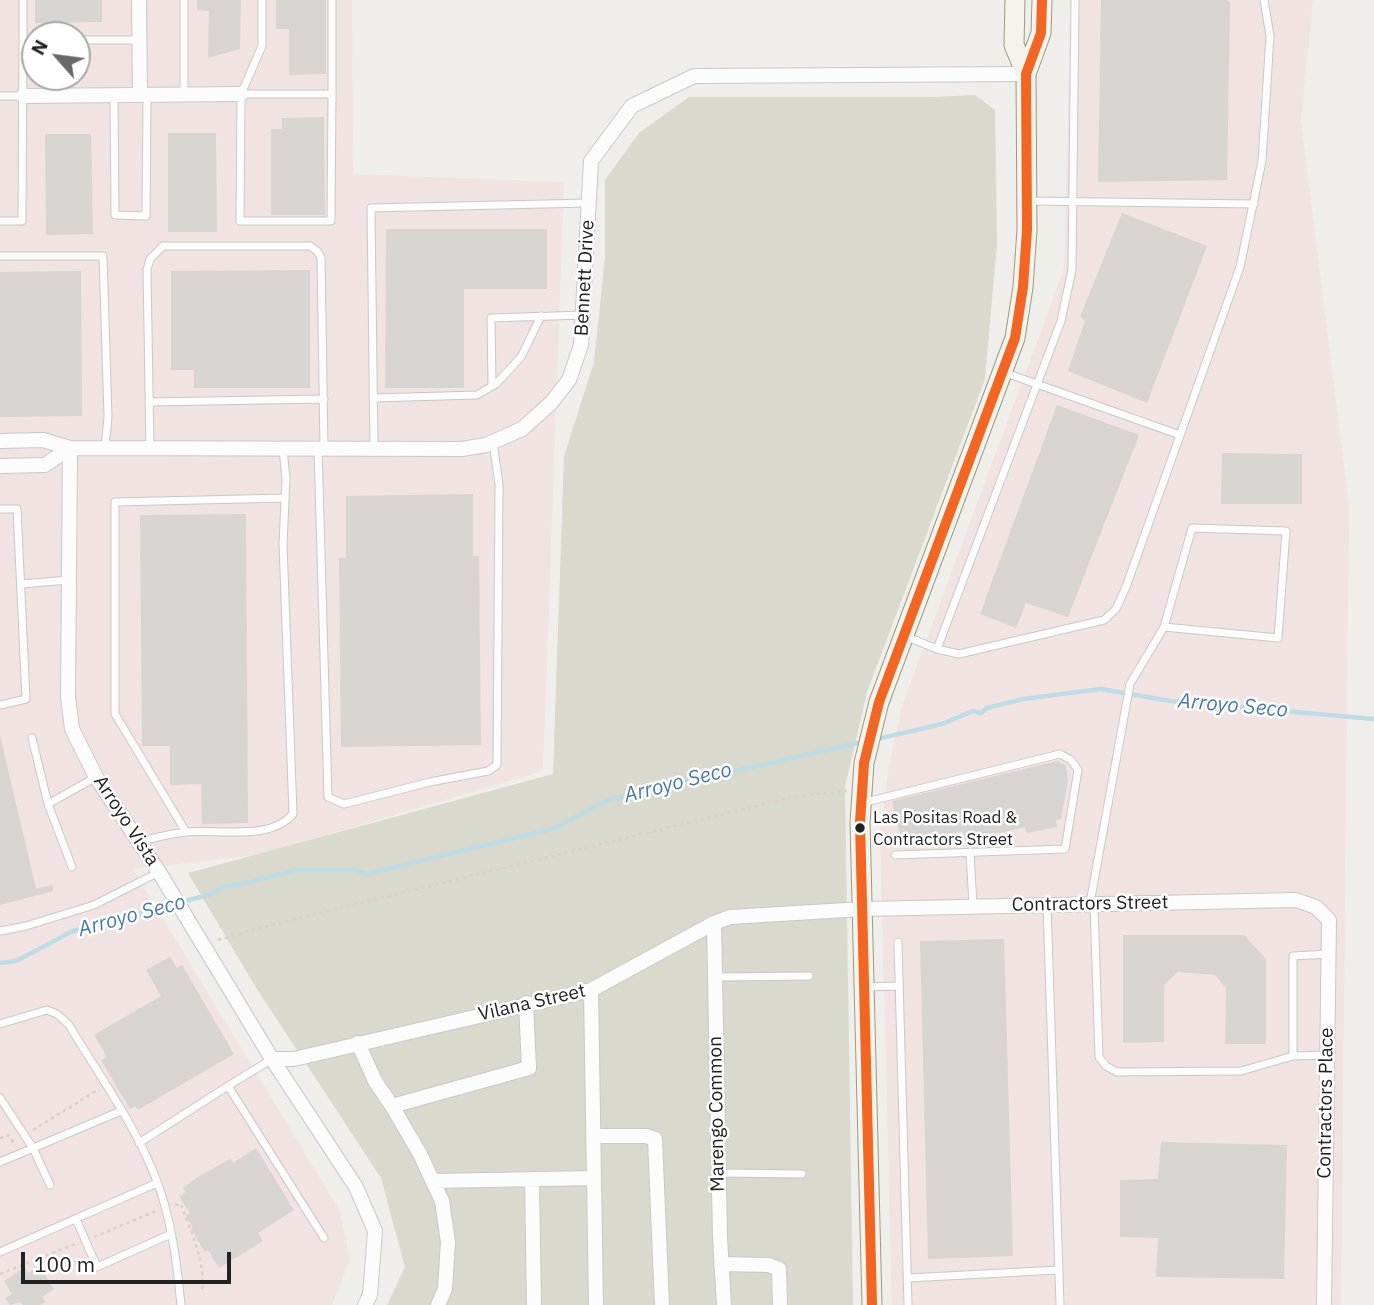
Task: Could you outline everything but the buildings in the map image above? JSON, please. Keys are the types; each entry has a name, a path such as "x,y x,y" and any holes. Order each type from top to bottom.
{"main road":[{"path":"1015,0 1014,45 1026,74"},
{"path":"872,1305 861,796 864,763 879,702 1015,338 1023,287 1027,201 1026,74 1041,33 1042,0"}],"street":[{"path":"139,0 143,95"},
{"name":"Bennett Drive","path":"0,441 43,440 70,448 283,449 462,449 493,442 522,429 551,403 569,380 581,345 591,162 632,106 694,75 1026,74"},
{"path":"23,96 242,94"},
{"name":"Bennett Drive","path":"0,466 45,465 70,448"},
{"name":"Arroyo Vista","path":"70,448 68,697 72,729 96,777 159,872 272,1059 356,1187 375,1231 370,1295 365,1305"},
{"name":"Contractors Street","path":"863,909 1296,900 1315,907"},
{"name":"Contractors Place","path":"1315,907 1329,920 1324,1305"},
{"name":"Vilana Street","path":"272,1059 294,1059 591,990 714,923 730,917 863,909"},
{"name":"Marengo Common","path":"714,923 718,1173 724,1305"},
{"path":"591,990 596,1305"},
{"path":"392,1105 529,1068 526,1003"},
{"path":"358,1043 375,1082 392,1105 442,1200 447,1242 445,1289 438,1305"},
{"path":"594,1136 646,1136 655,1139 662,1305"},
{"path":"433,1181 594,1178"},
{"path":"532,1180 534,1305"},
{"path":"721,1264 769,1265 779,1269 780,1305"}],"lane":[{"path":"23,0 23,21"},
{"path":"184,0 184,94"},
{"path":"262,0 262,46 242,94 240,221 331,221 332,0"},
{"path":"937,649 1061,321 1072,270 1075,0"},
{"path":"904,636 959,654 1104,620 1116,609 1240,267 1262,161 1270,36 1264,0"},
{"path":"91,40 139,40"},
{"path":"0,221 22,221 23,91"},
{"path":"242,94 332,94"},
{"path":"114,95 115,215 146,216 143,95"},
{"path":"0,96 23,96"},
{"path":"1027,201 1254,204"},
{"path":"374,449 371,208 589,203"},
{"path":"150,448 147,270 150,259 163,246 310,246 317,251 321,257 324,399 321,449 328,797 344,804 430,782 488,771 497,765 499,484 493,442"},
{"path":"0,256 103,256 108,417 105,448"},
{"path":"492,386 491,318 583,315"},
{"path":"373,398 477,395 492,386 521,357 541,316"},
{"path":"1003,372 1180,435"},
{"path":"149,402 324,399"},
{"path":"138,842 186,832 246,833 285,824 293,814 283,544 283,449"},
{"path":"186,832 115,714 115,502 285,498"},
{"path":"0,509 17,509 26,699 0,705"},
{"path":"1164,627 1278,638 1286,531 1192,528 1164,627 1130,684 1118,738 1092,903 1099,1057 1106,1066 1117,1072 1241,1071 1293,1056 1327,1055"},
{"path":"20,584 71,580"},
{"path":"32,737 48,804 72,867"},
{"path":"861,796 1060,754 1071,760 1078,770 1065,849 895,855"},
{"path":"48,804 96,777"},
{"path":"970,852 973,906"},
{"path":"0,931 26,926 94,905 159,872"},
{"path":"1047,904 1060,1305"},
{"path":"898,942 908,1305"},
{"path":"1293,1056 1293,956 1329,954"},
{"path":"715,977 809,976"},
{"path":"864,987 900,986"},
{"path":"0,1024 47,1010 57,1014 69,1025 121,1111 158,1183 176,1252 181,1305"},
{"path":"139,1143 272,1059"},
{"path":"228,1086 324,1238"},
{"path":"0,1098 33,1148 50,1185"},
{"path":"0,1162 121,1111"},
{"path":"718,1173 802,1174"},
{"path":"0,1252 158,1183"},
{"path":"76,1219 97,1267 171,1234"},
{"path":"908,1278 1059,1270"}],"path":[{"path":"202,942 793,797 861,796"},
{"path":"30,1132 92,1093"},
{"path":"0,1138 8,1135 14,1143"},
{"path":"170,1206 181,1204 204,1275 202,1290"},
{"path":"99,1235 152,1213"},
{"path":"0,1274 76,1243"}],"shaded area":[{"path":"0,0 352,0 353,174 564,182 543,771 259,855 133,869 340,1211 350,1260 332,1305 0,1305"},
{"path":"1071,0 1313,0 1301,121 1349,505 1341,1305 892,1305 880,831 889,765 903,703 1064,269"},
{"path":"975,95 995,110 997,244 985,379 867,692 845,787 853,1305 387,1305 405,1267 381,1178 255,986 188,873 553,774 564,456 594,362 605,258 605,180 639,133 689,97"}],"waterway":[{"name":"Arroyo Seco","path":"877,739 942,724 973,711 981,713 987,708 1023,699 1101,689 1170,701 1374,719"},
{"name":"Arroyo Seco","path":"182,902 215,893 226,886 298,870 353,870 366,874 556,828 603,802 699,776 722,774 862,742"},
{"name":"Arroyo Seco","path":"0,963 16,961 73,931 174,905"}],"transit line":[{"path":"872,1305 860,822 864,763 879,702 1015,338 1023,287 1027,230 1026,74 1041,33 1042,0"}],"place":[{"name":"Las Positas Road & Contractors Street","path":"860,828"}]}
